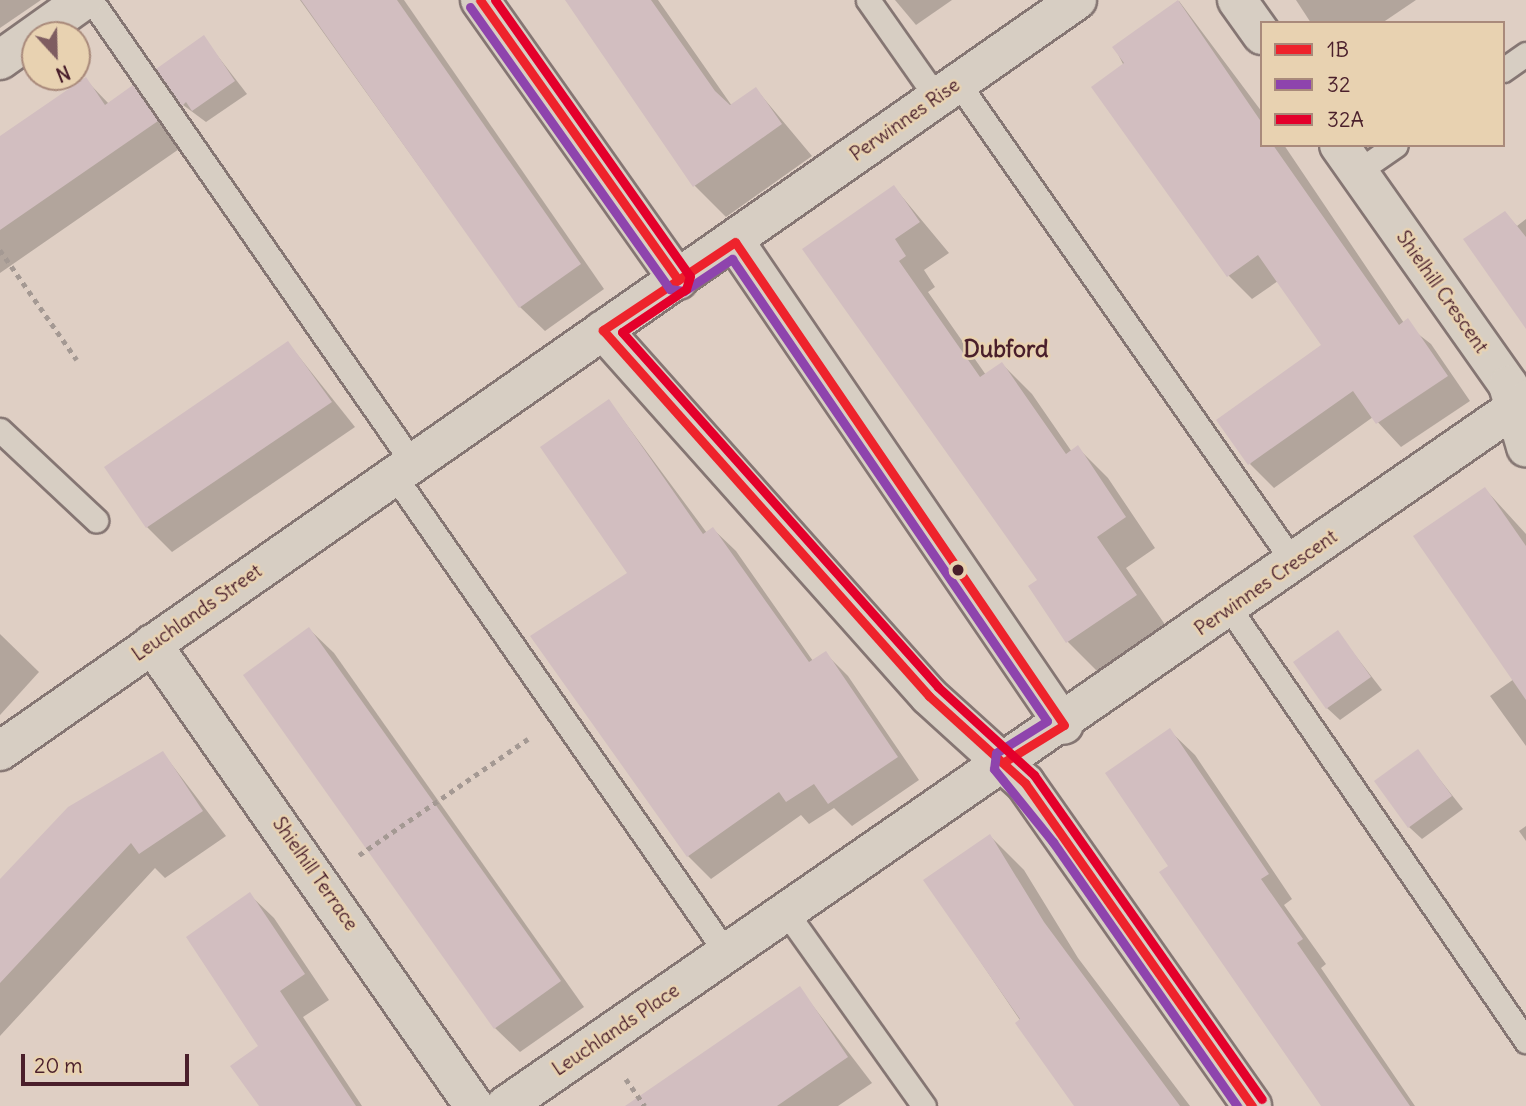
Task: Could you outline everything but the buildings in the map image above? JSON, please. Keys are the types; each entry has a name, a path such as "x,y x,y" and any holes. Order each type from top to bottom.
{"street":[{"path":"0,60 84,0"},
{"path":"480,0 678,280"},
{"name":"Perwinnes Rise","path":"603,330 734,242 1077,0"},
{"path":"1237,0 1260,32"},
{"name":"Shielhill Crescent","path":"1348,159 1508,385 1520,405 1526,447"},
{"path":"734,242 1064,725"},
{"path":"603,330 929,696 1004,762 1063,835 1252,1106"},
{"name":"Leuchlands Street","path":"0,751 603,330"},
{"name":"Perwinnes Crescent","path":"1004,762 1064,725 1520,405"},
{"name":"Shielhill Terrace","path":"152,644 321,882 474,1106"},
{"name":"Leuchlands Place","path":"505,1106 1004,762"}],"lane":[{"path":"91,0 403,468 560,717 727,954"},
{"path":"868,0 947,91 1294,563"},
{"path":"1505,69 1526,54"},
{"path":"1348,159 1389,147"},
{"path":"0,430 96,520"},
{"path":"1230,609 1526,1041"},
{"path":"786,912 924,1106"}],"path":[{"path":"0,250 77,360"},
{"path":"321,882 560,717"}],"transit line":[{"name":"1B","path":"480,0 678,280"},
{"name":"32A","path":"495,0 690,276 686,289 622,332 938,687 1034,775 1262,1099"},
{"name":"32","path":"470,7 670,289 684,291 732,259 1047,721 996,753 994,769 1053,842 1237,1106"},
{"name":"1B","path":"1004,762 1064,725 735,242 603,330 929,696 1025,783 1252,1106"}],"district":[{"name":"Dubford","path":"1006,349"}]}
